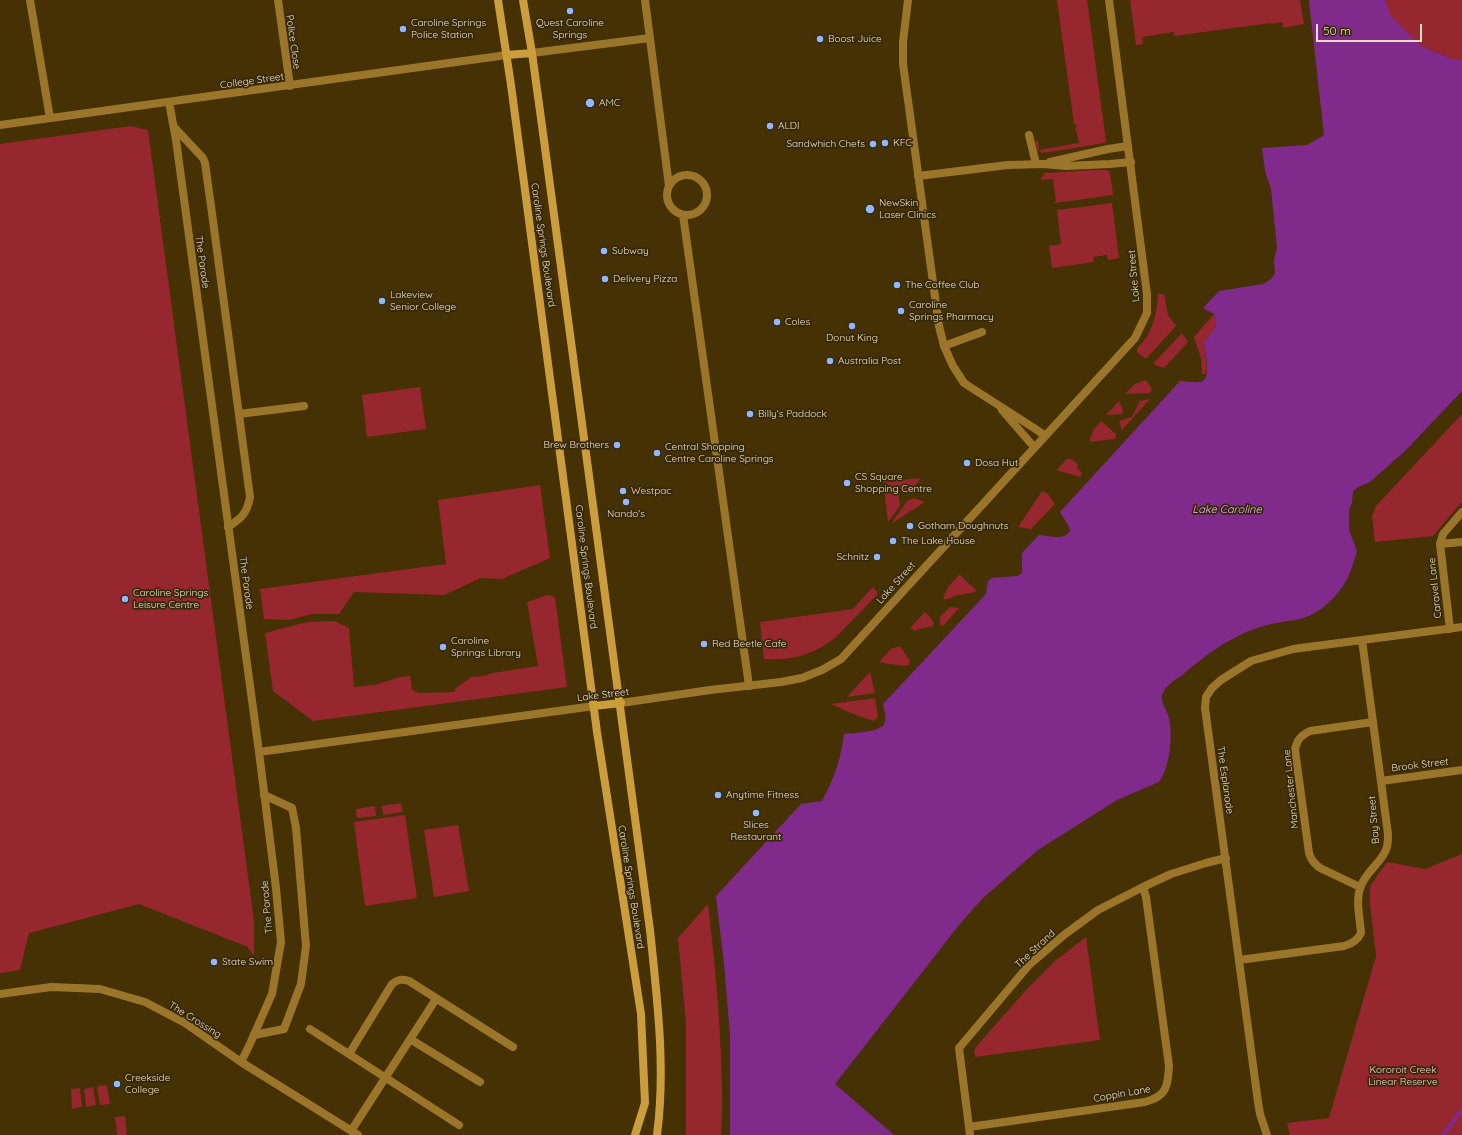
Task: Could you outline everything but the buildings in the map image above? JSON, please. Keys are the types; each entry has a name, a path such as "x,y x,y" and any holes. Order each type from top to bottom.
{"main road":[{"name":"Caroline Springs Boulevard","path":"498,0 507,55 594,706 641,1014 645,1103 635,1135"},
{"name":"Caroline Springs Boulevard","path":"523,0 532,53 620,703 656,982 660,1082 657,1135"},
{"path":"507,55 532,53"},
{"name":"Lake Street","path":"594,706 620,703"}],"street":[{"path":"30,0 50,118"},
{"name":"Police Close","path":"278,0 290,86"},
{"path":"645,0 669,186 667,197 668,203 672,209 683,215 696,213 705,204 707,197 704,184 693,176 680,176 669,186"},
{"path":"908,0 903,42 903,64 939,326 944,346 953,366 964,383 1044,436"},
{"name":"Lake Street","path":"620,703 802,678 822,670 841,659 1135,338 1147,313 1147,294 1109,0"},
{"path":"532,53 650,38"},
{"name":"College Street","path":"0,125 507,55"},
{"name":"The Parade","path":"169,102 174,127 259,752 276,888 281,942 272,994 241,1062"},
{"path":"174,127 203,158 205,163 239,414 250,497 248,509 240,519 228,527"},
{"path":"1029,135 1040,164"},
{"path":"1040,164 1128,146"},
{"path":"918,176 1008,164 1066,166 1130,162"},
{"path":"683,215 749,686"},
{"path":"944,346 982,332"},
{"path":"998,405 1034,447"},
{"path":"239,414 304,406"},
{"name":"Caravel Lane","path":"1450,629 1440,544 1443,534 1462,512"},
{"name":"Caravel Lane","path":"1440,544 1462,542"},
{"name":"The Esplanade","path":"1268,1135 1259,1108 1205,708 1206,697 1212,688 1221,680 1251,661 1293,649 1462,627"},
{"name":"Bay Street","path":"1239,960 1344,946 1352,943 1359,937 1361,932 1358,896 1360,887 1363,880 1384,854 1388,846 1388,834 1362,640"},
{"name":"Lake Street","path":"259,752 594,706"},
{"name":"Manchester Lane","path":"1360,887 1320,868 1314,864 1311,858 1309,853 1295,750 1296,743 1301,736 1310,731 1373,722"},
{"name":"Brook Street","path":"1381,781 1462,770"},
{"path":"254,1036 284,1029 302,984 306,946 298,843 292,808 264,795"},
{"name":"The Strand","path":"970,1131 959,1048 1029,965 1064,935 1098,910 1171,874 1226,858"},
{"name":"Coppin Lane","path":"970,1131 1146,1102 1156,1099 1164,1092 1167,1085 1169,1066 1146,898 1142,887"},
{"path":"348,1054 392,984 402,979 409,981 513,1047"},
{"name":"The Crossing","path":"0,994 51,987 100,989 145,1002 185,1023 241,1062 355,1133"},
{"path":"355,1133 386,1077 436,999"},
{"path":"310,1030 386,1077 459,1125"},
{"path":"410,1039 480,1082"}],"green space":[{"path":"1057,0 1087,0 1106,141 1105,143 1043,153 1037,150 1035,142 1038,140 1039,150 1079,143 1075,128 1077,125 1074,124"},
{"path":"1130,0 1300,0 1304,24 1283,28 1282,22 1271,23 1174,36 1174,32 1142,37 1143,44 1136,45"},
{"path":"1385,0 1462,0 1462,60 1453,59 1423,47 1390,16"},
{"path":"131,126 148,130 254,921 254,956 248,947 139,904 29,933 20,970 0,973 0,144"},
{"path":"1107,170 1110,172 1113,195 1055,203 1053,179 1041,180 1045,173"},
{"path":"1112,203 1119,258 1108,260 1107,255 1093,257 1094,262 1052,268 1049,246 1061,244 1057,210"},
{"path":"1158,294 1164,294 1168,315 1176,326 1146,359 1137,352 1137,348 1146,337 1153,324"},
{"path":"1214,314 1216,327 1204,342 1207,370 1205,372 1206,374 1202,374 1201,358 1194,337"},
{"path":"1182,333 1188,342 1164,368 1153,364"},
{"path":"1146,380 1152,389 1150,393 1125,394 1135,384"},
{"path":"420,387 426,429 367,437 362,395"},
{"path":"1150,399 1122,430 1119,421 1132,417 1140,401"},
{"path":"1119,401 1123,410 1122,414 1106,415"},
{"path":"1462,414 1462,502 1433,536 1375,542 1372,516 1376,506"},
{"path":"1101,421 1116,434 1115,439 1089,442 1094,429"},
{"path":"1067,459 1076,462 1078,466 1077,468 1082,473 1080,477 1056,470"},
{"path":"921,478 911,491 905,492 882,482"},
{"path":"540,485 550,558 502,579 481,578 444,595 354,592 339,614 312,614 289,620 264,619 260,589 446,564 438,500"},
{"path":"884,488 898,492 900,506 888,522"},
{"path":"1042,491 1048,494 1055,504 1031,529 1018,527"},
{"path":"914,498 925,502 891,524 907,501"},
{"path":"960,574 963,579 976,590 975,592 943,599 948,587"},
{"path":"873,587 878,594 836,637 827,643 802,656 784,659 764,659 760,622 853,609"},
{"path":"547,595 555,597 567,687 313,721 273,691 265,633 307,622 335,621 349,628 354,687 375,685 400,677 410,676 412,690 419,693 455,692 455,689 471,677 538,666 527,602"},
{"path":"950,607 959,608 943,626 940,625 940,617"},
{"path":"925,612 931,618 934,624 933,626 916,631 910,628"},
{"path":"900,646 910,661 909,665 903,666 879,662 891,649"},
{"path":"870,672 875,693 847,697"},
{"path":"875,698 878,717 874,721 853,714 831,704"},
{"path":"401,803 403,812 383,815 382,806"},
{"path":"375,806 376,816 357,818 356,809"},
{"path":"405,815 417,898 365,906 354,822"},
{"path":"458,825 469,891 434,897 424,830"},
{"name":"Kororoit Creek Linear Reserve","path":"1462,854 1462,1135 1290,1135 1287,1123 1329,1118 1376,956 1370,905 1370,886 1387,862 1425,869"},
{"path":"708,904 720,1037 722,1096 721,1135 686,1135 686,1024 678,938"},
{"path":"1086,937 1100,1040 975,1057 974,1051 976,1047 1026,990 1056,960"},
{"path":"107,1085 110,1104 100,1105 97,1086"},
{"path":"93,1087 96,1105 86,1107 84,1089"},
{"path":"80,1088 82,1107 72,1109 71,1089"},
{"path":"125,1116 127,1135 117,1135 115,1117"}],"water":[{"name":"Lake Caroline","path":"1309,0 1385,0 1391,16 1423,47 1453,59 1462,60 1462,391 1406,450 1370,482 1353,491 1352,503 1349,510 1349,530 1357,551 1352,568 1340,591 1321,609 1307,617 1262,626 1226,642 1173,681 1164,691 1162,698 1169,718 1171,733 1168,760 1163,776 1159,782 1117,800 1038,850 982,899 959,925 835,1084 894,1135 730,1135 730,1035 716,896 801,804 822,801 836,769 841,753 844,734 866,732 882,727 885,720 883,704 986,594 988,581 992,578 1017,576 1022,573 1022,553 1039,535 1060,537 1067,534 1070,531 1060,512 1180,381 1203,381 1207,374 1204,342 1216,327 1214,314 1203,308 1219,291 1263,284 1271,279 1275,273 1274,260 1277,248 1271,189 1265,171 1262,148 1307,145 1324,135"}],"waterway":[{"path":"1443,1135 1462,1110"}],"place":[{"name":"Quest Caroline Springs","path":"570,11"},
{"name":"Caroline Springs Police Station","path":"403,29"},
{"name":"Boost Juice","path":"820,39"},
{"name":"AMC","path":"590,103"},
{"name":"ALDI","path":"770,126"},
{"name":"KFC","path":"885,143"},
{"name":"Sandwhich Chefs","path":"873,144"},
{"name":"NewSkin Laser Clinics","path":"870,209"},
{"name":"Subway","path":"604,251"},
{"name":"Delivery Pizza","path":"605,279"},
{"name":"The Coffee Club","path":"897,285"},
{"name":"Lakeview Senior College","path":"382,301"},
{"name":"Caroline Springs Pharmacy","path":"901,311"},
{"name":"Coles","path":"777,322"},
{"name":"Donut King","path":"852,326"},
{"name":"Australia Post","path":"830,361"},
{"name":"Billy's Paddock","path":"750,414"},
{"name":"Brew Brothers","path":"617,445"},
{"name":"Central Shopping Centre Caroline Springs","path":"657,453"},
{"name":"Dosa Hut","path":"967,463"},
{"name":"CS Square Shopping Centre","path":"847,483"},
{"name":"Westpac","path":"623,491"},
{"name":"Nando's","path":"626,502"},
{"name":"Gotham Doughnuts","path":"910,526"},
{"name":"The Lake House","path":"893,541"},
{"name":"Schnitz","path":"877,557"},
{"name":"Caroline Springs Leisure Centre","path":"125,599"},
{"name":"Red Beetle Cafe","path":"704,644"},
{"name":"Caroline Springs Library","path":"443,647"},
{"name":"Anytime Fitness","path":"718,795"},
{"name":"Slices Restaurant","path":"756,813"},
{"name":"State Swim","path":"214,962"},
{"name":"Creekside College","path":"117,1084"}]}
